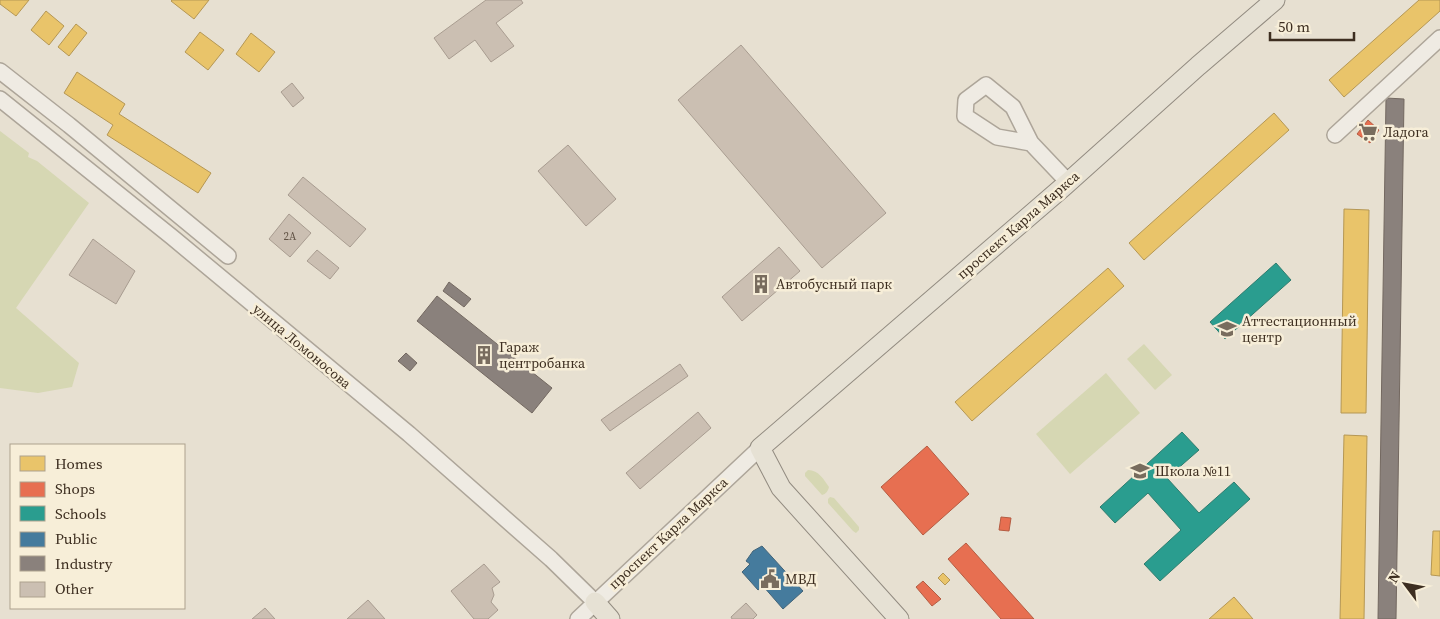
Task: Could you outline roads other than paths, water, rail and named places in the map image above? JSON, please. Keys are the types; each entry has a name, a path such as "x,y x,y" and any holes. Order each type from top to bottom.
{"main road":[{"name":"проспект Карла Маркса","path":"760,448 1275,0"},
{"path":"760,448 781,488 899,619"},
{"path":"595,602 610,619"}],"street":[{"path":"1335,135 1440,38"},
{"path":"0,72 69,125 228,256"},
{"name":"улица Ломоносова","path":"0,99 172,237 409,434 551,558 595,602"},
{"path":"1031,143 1068,182"},
{"name":"проспект Карла Маркса","path":"578,619 760,448"}],"place":[{"name":"Ладога","path":"1368,132"},
{"name":"Автобусный парк","path":"761,284"},
{"name":"Аттестационный центр","path":"1227,329"},
{"name":"Гараж центробанка","path":"484,355"},
{"name":"Школа №11","path":"1140,471"},
{"name":"МВД","path":"770,579"}]}
